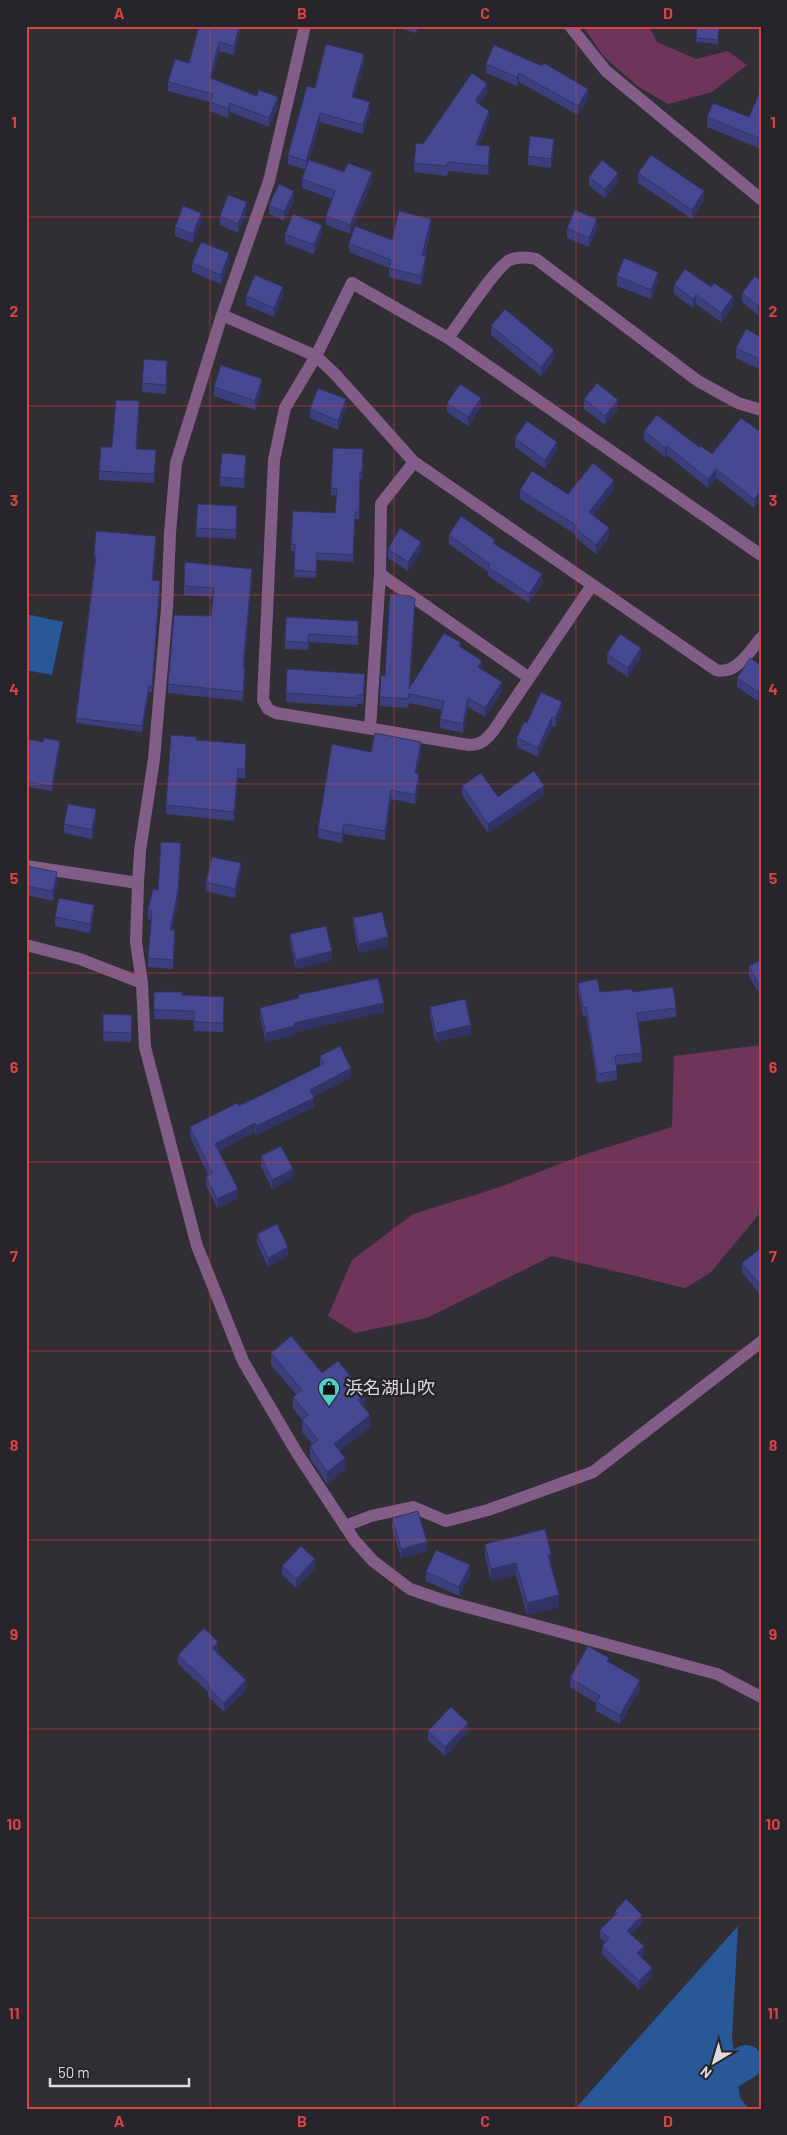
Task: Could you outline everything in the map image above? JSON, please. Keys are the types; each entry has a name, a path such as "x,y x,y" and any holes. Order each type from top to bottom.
{"street":[{"path":"306,26 269,181 222,315 176,464 170,533 168,608 154,760 140,851 136,942 142,983 145,1047 197,1246 244,1362 297,1453 354,1541 372,1561 410,1590 717,1674 761,1698"},
{"path":"570,26 606,71 761,199"},
{"path":"448,338 498,270 509,260 526,256 536,259 698,381 738,403 761,410"},
{"path":"592,585 528,677 494,730 487,739 478,745 276,714 268,710 263,700 274,460 285,408 316,356 352,283 448,338 761,555"},
{"path":"222,315 316,356 335,374 414,462 716,670 727,671 734,667 743,660 761,638"},
{"path":"370,728 380,574 381,504 414,462"},
{"path":"380,574 528,677"},
{"path":"26,866 138,883"},
{"path":"26,945 80,959 142,983"},
{"path":"345,1526 371,1516 413,1506 446,1521 488,1510 593,1472 761,1342"}],"shaded area":[{"path":"583,26 649,26 657,42 696,59 728,51 747,65 712,92 668,104 639,87 603,56"},
{"path":"761,1045 761,1212 710,1273 685,1288 552,1256 427,1318 355,1333 328,1316 352,1260 413,1214 497,1188 586,1154 672,1127 674,1056"}],"water":[{"path":"26,614 63,622 52,675 26,670"},
{"path":"738,1926 732,2038 740,2098 749,2109 575,2109"}],"building":[{"path":"199,26 239,26 234,46 219,42 210,78 257,96 259,90 278,97 269,118 230,103 228,109 210,102 213,94 168,82 175,59 189,63"},
{"path":"697,26 719,26 718,40 696,38"},
{"path":"326,44 364,54 352,97 370,102 363,125 320,113 306,161 288,155 307,86 315,88"},
{"path":"494,45 542,66 544,63 588,89 578,106 519,73 517,77 486,64"},
{"path":"472,73 487,84 475,101 489,111 476,145 490,146 488,166 448,162 447,166 414,163 416,143 423,144"},
{"path":"760,91 761,139 707,117 713,103 749,117"},
{"path":"530,136 554,139 551,159 528,156"},
{"path":"651,155 704,191 692,210 638,173"},
{"path":"309,160 344,172 348,163 372,172 350,225 326,216 335,191 302,179"},
{"path":"602,160 618,173 605,189 589,177"},
{"path":"279,184 294,191 284,212 269,205"},
{"path":"228,195 247,202 238,224 220,216"},
{"path":"183,206 201,213 193,234 175,227"},
{"path":"575,210 597,219 589,238 567,228"},
{"path":"399,211 431,219 422,255 426,256 421,276 389,268 391,260 349,243 355,226 392,240"},
{"path":"293,214 322,225 314,245 285,234"},
{"path":"201,242 229,253 221,275 192,263"},
{"path":"624,258 658,272 651,290 617,276"},
{"path":"685,269 711,287 714,283 733,296 721,313 696,295 693,299 674,285"},
{"path":"255,275 283,287 274,308 246,296"},
{"path":"755,276 761,281 761,302 758,306 742,293"},
{"path":"505,309 554,350 541,367 491,326"},
{"path":"746,329 761,337 761,360 736,348"},
{"path":"144,359 167,361 166,385 142,383"},
{"path":"221,365 262,379 255,401 214,387"},
{"path":"597,383 618,400 605,416 584,399"},
{"path":"460,384 481,398 468,417 447,403"},
{"path":"318,388 346,399 338,421 310,409"},
{"path":"116,400 139,401 136,449 156,450 154,474 99,471 101,447 112,447"},
{"path":"657,415 699,447 701,446 712,454 741,418 761,432 761,491 754,499 716,469 708,479 667,446 665,448 644,431"},
{"path":"527,421 557,442 545,460 515,438"},
{"path":"333,448 363,449 362,472 360,472 359,512 355,512 353,555 317,553 316,572 294,570 295,544 291,544 293,511 335,513 337,489 331,488"},
{"path":"222,453 246,455 244,479 220,477"},
{"path":"593,463 614,480 589,512 609,528 596,545 575,528 577,526 520,490 532,471 568,494"},
{"path":"198,504 237,506 236,530 196,528"},
{"path":"461,516 495,540 493,543 542,574 529,594 488,567 490,564 449,535"},
{"path":"400,528 421,542 408,562 388,549"},
{"path":"96,531 156,536 152,580 160,581 152,687 149,686 142,726 76,718 96,556 94,555"},
{"path":"185,562 252,569 243,667 245,667 243,692 168,684 174,615 211,616 214,588 184,586"},
{"path":"390,594 410,596 415,599 409,689 444,633 461,643 459,646 482,661 478,667 502,682 485,708 468,698 463,724 440,719 444,701 409,694 408,699 380,697 381,675 385,676"},
{"path":"286,617 358,621 358,637 309,634 308,643 285,641"},
{"path":"620,634 641,648 628,668 607,654"},
{"path":"750,658 761,665 761,688 758,692 737,678"},
{"path":"287,669 365,674 363,695 357,695 357,698 286,693"},
{"path":"541,692 562,702 555,718 552,717 538,748 517,738 524,722 527,723"},
{"path":"375,733 421,742 415,773 419,774 415,795 391,790 385,831 344,824 342,834 318,829 332,744 371,752"},
{"path":"171,735 196,737 196,740 246,744 245,769 238,769 234,812 166,805"},
{"path":"44,738 60,741 52,786 27,782 26,786 26,739 43,742"},
{"path":"534,771 544,786 488,824 462,786 481,773 498,797"},
{"path":"68,804 96,809 92,830 64,824"},
{"path":"161,842 181,843 178,891 170,930 175,930 173,960 148,958 152,911 148,910 153,889 158,890"},
{"path":"212,857 241,863 235,889 206,882"},
{"path":"26,866 57,872 53,891 26,886"},
{"path":"59,898 94,905 90,924 55,917"},
{"path":"382,912 388,937 359,944 353,918"},
{"path":"326,926 332,951 296,960 290,934"},
{"path":"761,960 761,988 749,966"},
{"path":"378,978 384,1003 294,1023 295,1026 266,1033 260,1008 299,998 298,995"},
{"path":"597,979 600,992 632,989 632,992 673,987 676,1008 637,1013 642,1053 615,1056 617,1071 597,1074 586,1007 583,1008 578,983"},
{"path":"154,992 182,992 182,995 224,997 223,1023 194,1022 194,1011 154,1010"},
{"path":"465,999 471,1025 436,1033 430,1007"},
{"path":"103,1014 132,1015 131,1033 103,1032"},
{"path":"340,1046 351,1068 310,1090 314,1098 256,1126 255,1123 215,1144 238,1189 217,1199 206,1176 212,1173 190,1127 237,1103 239,1106 324,1064 320,1056"},
{"path":"281,1146 293,1169 272,1180 261,1156"},
{"path":"277,1224 288,1247 268,1258 257,1234"},
{"path":"761,1248 761,1287 742,1263"},
{"path":"291,1336 322,1373 338,1361 365,1394 358,1400 370,1415 334,1444 345,1458 327,1472 310,1446 318,1440 302,1420 308,1415 293,1397 302,1390 271,1353"},
{"path":"418,1511 427,1542 401,1549 392,1518"},
{"path":"545,1529 551,1554 548,1555 559,1595 527,1603 516,1563 491,1569 485,1544"},
{"path":"301,1546 315,1559 296,1579 282,1566"},
{"path":"436,1550 470,1565 459,1587 426,1572"},
{"path":"204,1628 218,1642 212,1648 246,1680 224,1703 208,1687 210,1685 178,1655"},
{"path":"588,1646 609,1658 607,1661 640,1680 620,1715 596,1702 600,1696 570,1678"},
{"path":"451,1707 468,1723 445,1747 428,1731"},
{"path":"626,1899 642,1915 627,1931 644,1946 637,1953 652,1968 639,1981 602,1946 609,1938 600,1930 617,1913 615,1911"}],"waterway":[{"path":"669,2109 746,2062"}],"place":[{"name":"浜名湖山吹","path":"329,1407"}]}
